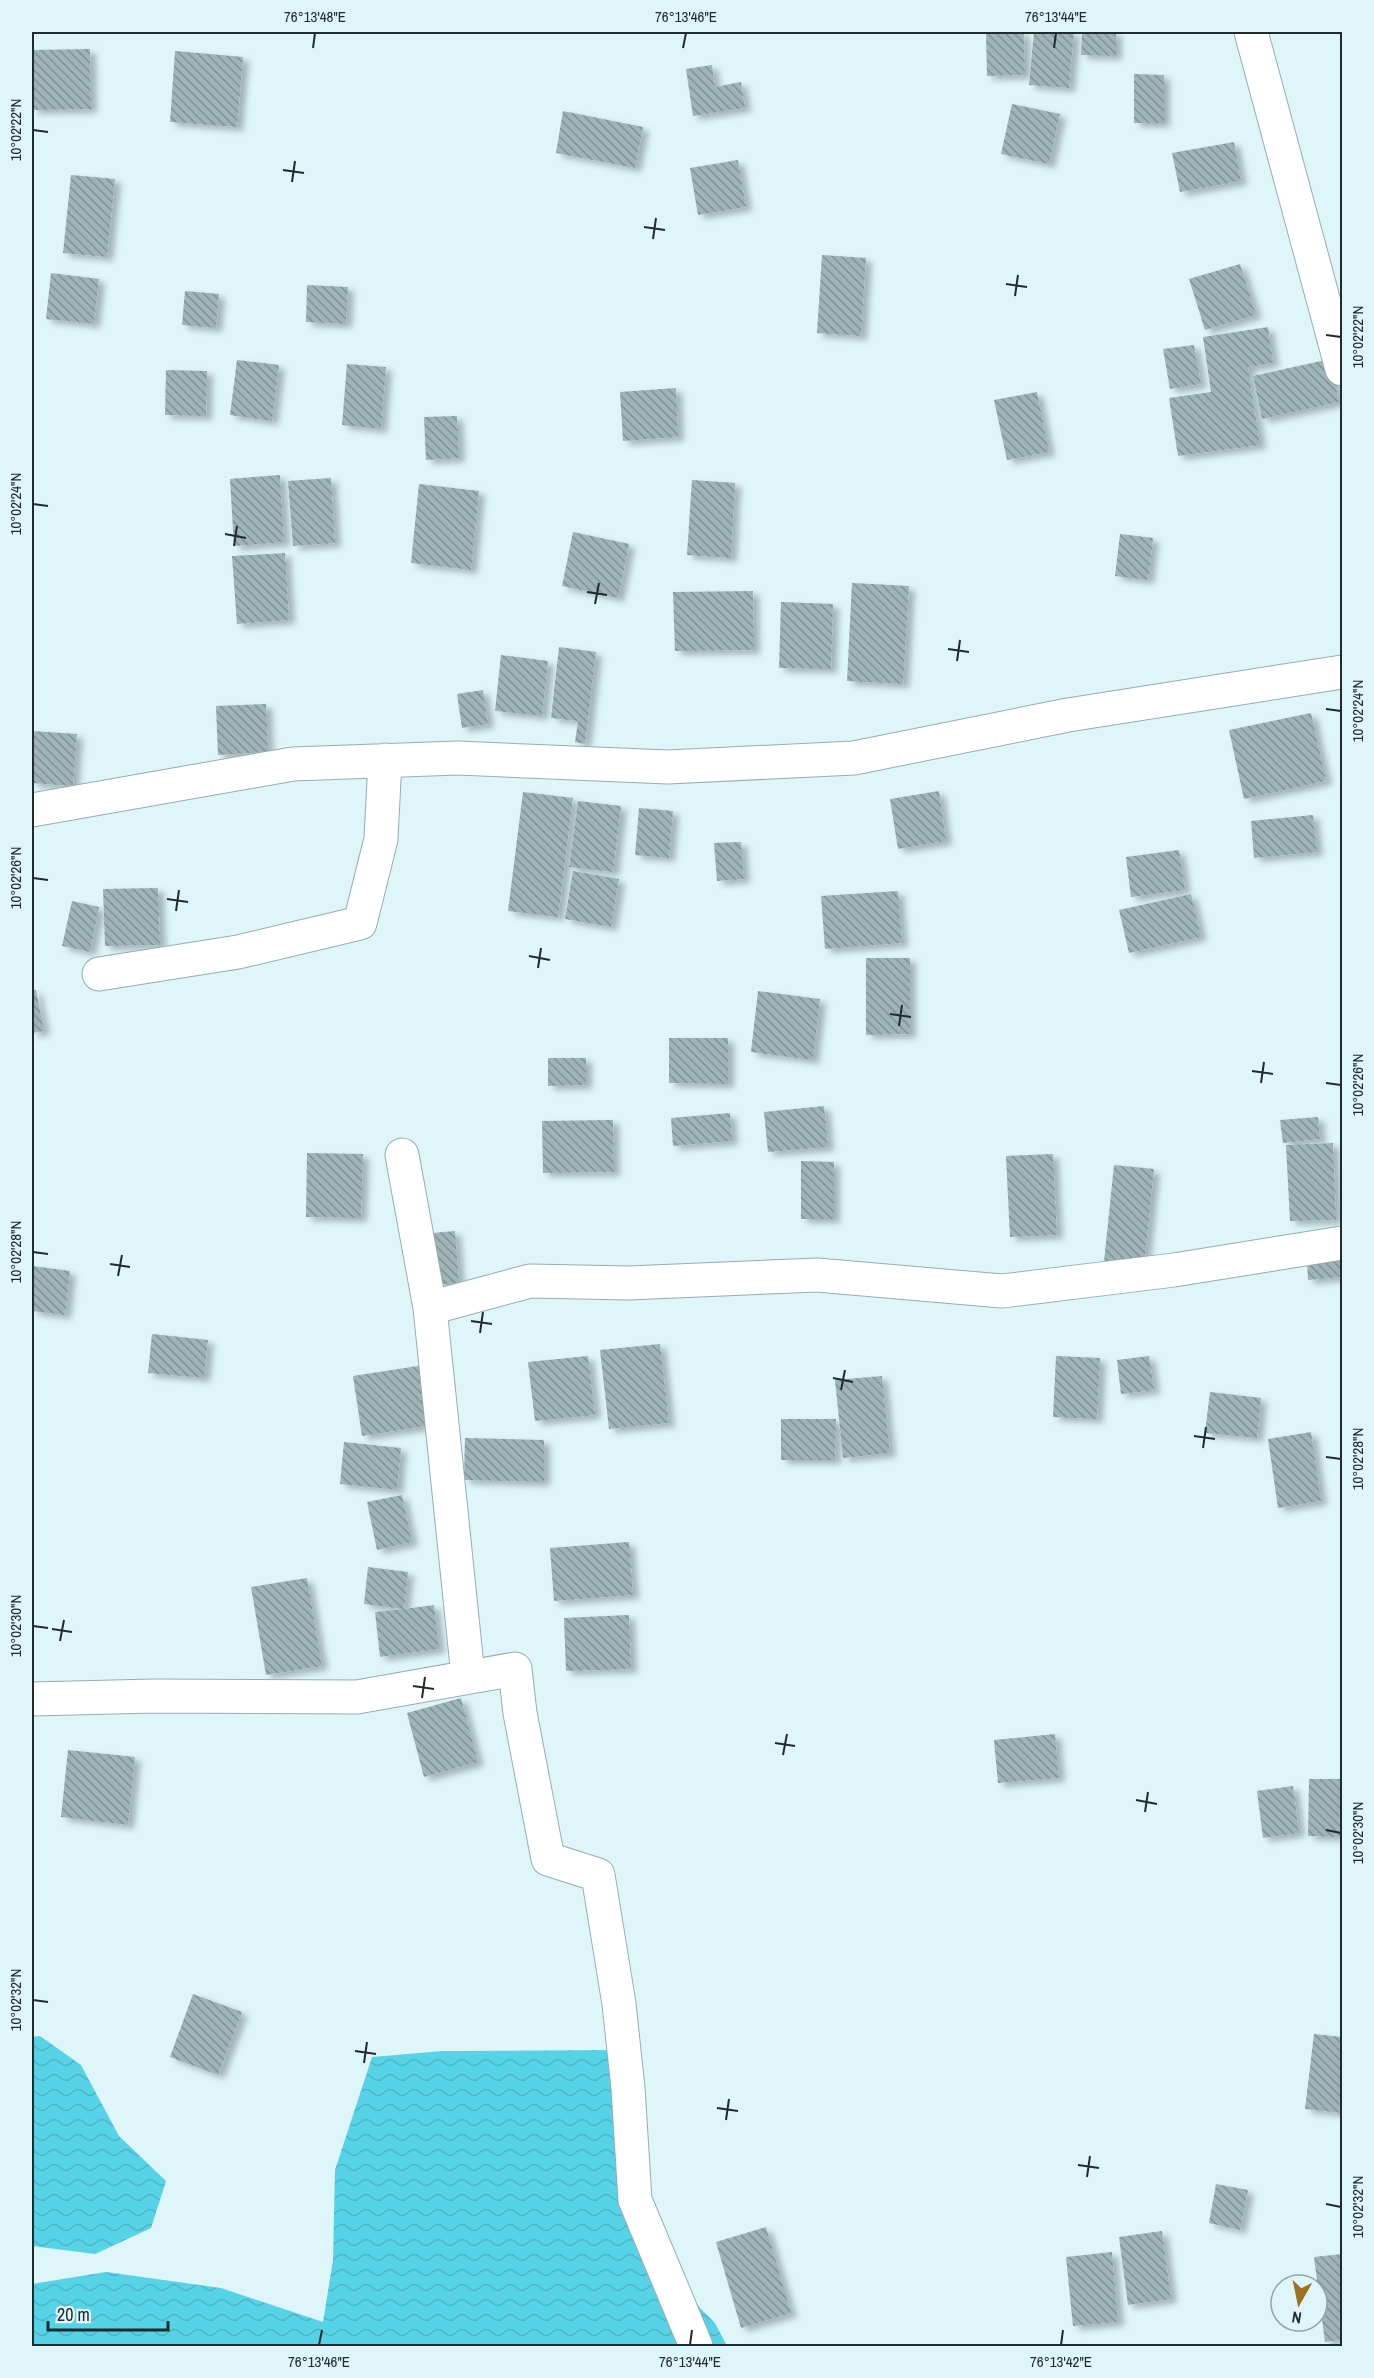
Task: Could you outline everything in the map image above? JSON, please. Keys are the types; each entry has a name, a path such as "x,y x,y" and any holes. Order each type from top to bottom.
{"street":[{"path":"1251,32 1342,369"},
{"path":"32,810 293,764 458,758 668,767 854,758 1068,715 1342,672"},
{"path":"99,974 237,952 360,923 381,839 385,760"},
{"path":"402,1155 430,1308 468,1676"},
{"path":"430,1308 530,1281 629,1283 818,1275 1002,1291 1174,1270 1342,1243"},
{"path":"32,1699 154,1696 357,1697 515,1668 520,1713 548,1859 598,1875 619,2004 636,2200 696,2346"}],"water":[{"path":"40,2036 81,2065 119,2136 166,2181 151,2228 95,2254 32,2246 32,2037"},
{"path":"624,2050 612,2102 615,2133 686,2289 715,2323 727,2346 32,2346 32,2284 106,2272 221,2288 323,2322 333,2260 335,2170 372,2057 443,2051"}],"building":[{"path":"986,32 1024,32 1025,75 987,76"},
{"path":"1034,32 1074,32 1069,88 1029,85"},
{"path":"1082,32 1116,32 1116,56 1081,55"},
{"path":"90,49 91,109 32,110 32,50"},
{"path":"175,51 243,57 237,127 170,122"},
{"path":"712,65 715,87 741,82 745,108 693,116 686,69"},
{"path":"1134,74 1164,75 1164,123 1134,123"},
{"path":"1012,104 1060,114 1049,164 1001,154"},
{"path":"563,111 643,127 635,168 556,153"},
{"path":"1234,142 1241,181 1180,192 1172,153"},
{"path":"738,160 746,207 698,215 690,168"},
{"path":"71,175 115,179 107,257 63,253"},
{"path":"822,255 866,258 861,336 817,333"},
{"path":"1240,264 1256,315 1205,330 1189,279"},
{"path":"51,273 99,279 94,324 46,319"},
{"path":"307,285 348,287 346,324 306,322"},
{"path":"185,291 219,294 216,328 182,325"},
{"path":"1268,327 1273,363 1248,367 1260,445 1178,456 1169,398 1211,392 1203,337"},
{"path":"1194,345 1201,384 1170,389 1163,349"},
{"path":"1330,359 1339,402 1262,419 1253,376"},
{"path":"237,360 279,365 272,421 230,415"},
{"path":"347,364 386,367 381,429 342,425"},
{"path":"166,370 207,371 206,416 165,415"},
{"path":"676,388 678,437 623,441 620,392"},
{"path":"1037,392 1049,452 1007,460 994,400"},
{"path":"457,416 459,458 426,460 424,417"},
{"path":"280,475 284,542 234,546 230,479"},
{"path":"331,478 335,543 293,546 288,481"},
{"path":"692,480 735,483 731,558 687,555"},
{"path":"419,484 479,491 471,570 411,563"},
{"path":"573,532 629,544 618,598 562,586"},
{"path":"1120,534 1153,538 1148,580 1115,576"},
{"path":"285,553 289,620 237,624 232,556"},
{"path":"852,583 909,586 903,684 847,681"},
{"path":"753,591 754,650 675,651 673,592"},
{"path":"781,602 833,604 831,669 779,668"},
{"path":"559,647 596,652 585,744 575,742 578,721 551,718"},
{"path":"501,655 548,661 542,716 495,711"},
{"path":"483,690 488,724 462,728 457,694"},
{"path":"266,704 268,752 218,755 216,706"},
{"path":"1311,713 1326,781 1244,799 1229,730"},
{"path":"32,731 77,734 73,786 32,783"},
{"path":"939,791 946,841 898,849 890,799"},
{"path":"523,792 573,798 558,917 508,911"},
{"path":"578,801 621,806 613,872 569,867"},
{"path":"639,808 673,811 669,858 635,855"},
{"path":"1313,815 1317,852 1254,858 1251,821"},
{"path":"741,842 744,879 717,881 714,843"},
{"path":"1179,850 1185,890 1131,897 1126,857"},
{"path":"573,871 619,879 611,927 565,919"},
{"path":"158,888 160,945 105,946 103,889"},
{"path":"898,891 902,943 825,949 821,896"},
{"path":"1191,894 1201,937 1129,953 1119,910"},
{"path":"72,901 99,907 90,952 62,946"},
{"path":"866,958 910,958 910,1034 866,1035"},
{"path":"32,990 36,990 44,1031 32,1033"},
{"path":"758,991 820,999 813,1060 751,1052"},
{"path":"669,1038 728,1038 728,1084 669,1083"},
{"path":"548,1058 586,1058 586,1085 548,1086"},
{"path":"824,1106 828,1147 768,1152 764,1112"},
{"path":"730,1113 732,1141 673,1146 671,1118"},
{"path":"1318,1117 1320,1139 1283,1143 1280,1120"},
{"path":"613,1120 614,1172 543,1173 542,1121"},
{"path":"1333,1143 1336,1220 1290,1221 1286,1145"},
{"path":"307,1153 363,1154 361,1218 306,1217"},
{"path":"1053,1154 1057,1235 1010,1237 1006,1156"},
{"path":"801,1161 834,1162 834,1219 801,1219"},
{"path":"1114,1165 1154,1169 1144,1266 1104,1262"},
{"path":"455,1231 459,1283 436,1285 432,1233"},
{"path":"1342,1260 1342,1277 1308,1280 1307,1263"},
{"path":"33,1266 70,1271 65,1315 32,1311"},
{"path":"152,1334 208,1340 204,1378 148,1373"},
{"path":"660,1344 669,1423 609,1429 600,1350"},
{"path":"588,1356 595,1415 535,1421 528,1362"},
{"path":"1056,1356 1100,1358 1097,1419 1053,1417"},
{"path":"1149,1356 1154,1390 1121,1394 1117,1360"},
{"path":"424,1365 433,1425 362,1436 353,1376"},
{"path":"882,1376 890,1453 843,1458 835,1380"},
{"path":"1210,1392 1261,1398 1257,1438 1205,1433"},
{"path":"781,1419 836,1419 835,1460 781,1460"},
{"path":"1311,1432 1321,1501 1278,1508 1268,1439"},
{"path":"465,1438 544,1440 544,1482 464,1480"},
{"path":"344,1442 401,1448 397,1490 340,1484"},
{"path":"402,1495 412,1542 377,1550 367,1502"},
{"path":"629,1542 633,1595 554,1601 550,1548"},
{"path":"368,1567 408,1572 404,1609 364,1604"},
{"path":"307,1578 322,1666 266,1675 251,1587"},
{"path":"434,1605 439,1649 380,1657 375,1612"},
{"path":"629,1615 631,1669 566,1671 564,1618"},
{"path":"461,1698 478,1762 424,1777 407,1713"},
{"path":"1055,1734 1059,1778 998,1783 994,1740"},
{"path":"68,1750 135,1757 128,1825 61,1817"},
{"path":"1309,1779 1342,1779 1342,1837 1308,1836"},
{"path":"1293,1786 1299,1833 1263,1838 1257,1791"},
{"path":"193,1994 242,2012 218,2075 170,2057"},
{"path":"1314,2034 1342,2037 1342,2113 1305,2109"},
{"path":"1216,2184 1248,2190 1240,2230 1209,2223"},
{"path":"766,2227 791,2313 741,2328 716,2242"},
{"path":"1162,2231 1171,2299 1128,2305 1119,2237"},
{"path":"1112,2252 1118,2322 1073,2326 1066,2257"},
{"path":"1342,2254 1342,2340 1325,2342 1324,2333 1329,2333 1329,2273 1316,2273 1314,2257"}]}
